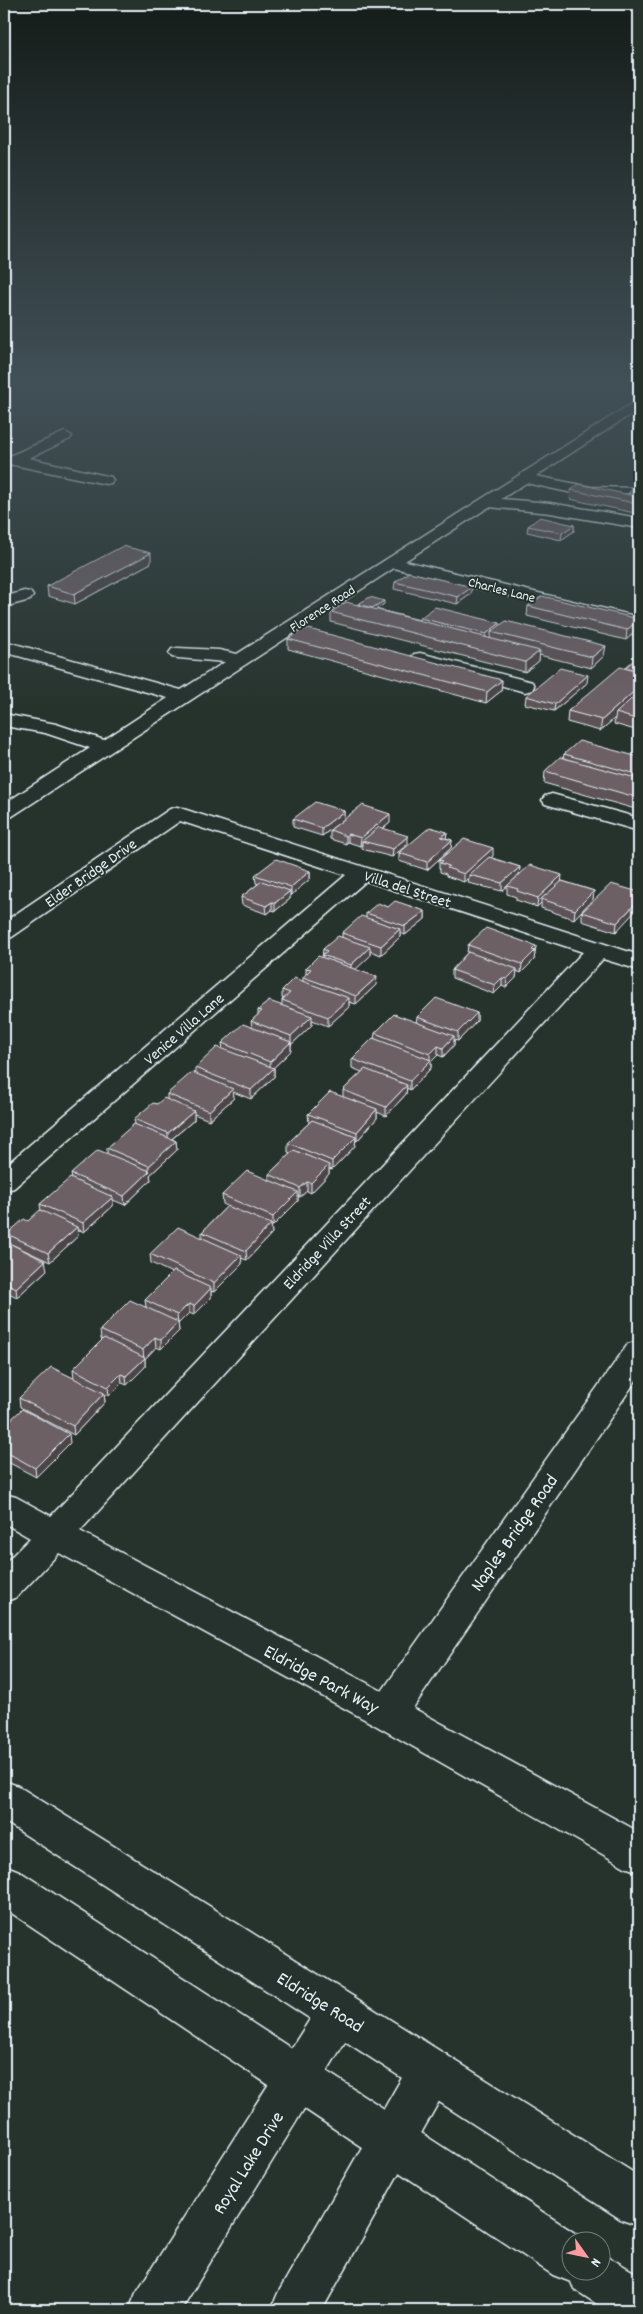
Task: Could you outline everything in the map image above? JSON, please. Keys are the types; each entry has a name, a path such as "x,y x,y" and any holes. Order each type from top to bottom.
{"street":[{"name":"Florence Road","path":"4,813 499,494"},
{"path":"487,502 550,508 639,523"},
{"name":"Charles Lane","path":"393,563 639,622"},
{"path":"4,602 24,596"},
{"path":"295,626 314,631"},
{"path":"4,646 184,697"},
{"path":"178,652 219,655 240,661"},
{"path":"400,653 525,686"},
{"path":"6,721 49,728 106,747"},
{"path":"6,721 21,735 87,759"},
{"path":"552,800 639,825"},
{"name":"Villa del Street","path":"177,813 639,963"},
{"name":"Elder Bridge Drive","path":"4,932 177,813"},
{"name":"Venice Villa Lane","path":"4,1182 362,873"},
{"name":"Eldridge Villa Street","path":"4,1587 55,1535 598,950"},
{"name":"Naples Bridge Road","path":"388,1713 639,1352"},
{"name":"Eldridge Park Way","path":"4,1507 388,1713 639,1853"},
{"name":"Eldridge Road","path":"4,1799 639,2203"},
{"path":"4,1885 560,2251"},
{"name":"Royal Lake Drive","path":"154,2310 339,2012"},
{"path":"295,2310 431,2071"},
{"path":"606,2282 639,2304"}],"building":[{"path":"590,494 625,494 639,497 639,504"},
{"path":"540,517 574,525 562,533 528,526"},
{"path":"123,546 151,553 74,594 47,586"},
{"path":"409,572 472,587 458,597 395,582"},
{"path":"542,596 639,619 627,630 528,606"},
{"path":"370,597 384,601 372,608 358,604"},
{"path":"346,602 540,651 525,662 331,612"},
{"path":"435,607 500,623 486,634 420,618"},
{"path":"506,621 606,646 592,657 491,632"},
{"path":"305,628 502,680 487,692 288,639"},
{"path":"639,656 639,671 626,667"},
{"path":"620,667 639,672 639,687 602,720 568,711"},
{"path":"560,668 588,675 555,704 526,696"},
{"path":"639,692 639,720 616,713"},
{"path":"579,741 639,757 639,775 564,754"},
{"path":"560,757 639,779 639,798 545,771"},
{"path":"315,802 344,811 322,828 293,819"},
{"path":"362,805 390,814 361,838 348,834 346,836 330,830"},
{"path":"379,827 408,836 393,849 362,841"},
{"path":"430,827 447,832 441,837 452,840 427,862 399,853"},
{"path":"464,839 493,848 464,874 447,868 449,866 440,863 443,861 439,860"},
{"path":"489,857 520,867 502,883 469,875"},
{"path":"276,859 310,871 291,887 255,875"},
{"path":"530,865 562,875 538,898 507,886"},
{"path":"262,881 290,891 275,903 272,902 266,906 241,897"},
{"path":"562,881 594,891 575,910 541,899"},
{"path":"611,884 639,892 639,900 617,923 582,912"},
{"path":"395,901 425,911 405,926 366,913 378,903 388,907"},
{"path":"361,916 400,929 381,946 342,933"},
{"path":"486,928 536,946 532,950 535,951 522,964 468,945"},
{"path":"338,936 370,947 351,965 322,955 327,951 323,949"},
{"path":"468,952 517,969 507,979 502,978 495,985 452,970"},
{"path":"318,956 377,977 356,996 303,977 311,969 306,968"},
{"path":"294,978 349,998 328,1017 282,1000 290,993 282,990"},
{"path":"436,998 477,1013 458,1032 417,1017"},
{"path":"269,1001 312,1016 291,1036 251,1021 262,1011 258,1010"},
{"path":"394,1014 454,1036 443,1048 438,1046 430,1054 375,1033"},
{"path":"243,1024 291,1042 270,1062 222,1043"},
{"path":"373,1038 431,1060 410,1081 352,1059"},
{"path":"217,1047 274,1068 251,1090 195,1068"},
{"path":"365,1069 407,1085 386,1107 343,1090"},
{"path":"192,1072 233,1089 209,1111 167,1094"},
{"path":"330,1092 377,1109 357,1132 308,1114"},
{"path":"164,1098 194,1111 168,1133 134,1119 153,1103 157,1104"},
{"path":"312,1120 356,1137 332,1161 288,1143"},
{"path":"134,1124 176,1141 149,1166 107,1148"},
{"path":"98,1150 150,1171 124,1196 71,1174"},
{"path":"294,1150 329,1165 311,1183 307,1182 300,1188 269,1174"},
{"path":"247,1171 298,1192 273,1217 222,1195"},
{"path":"70,1178 113,1197 83,1223 40,1204"},
{"path":"227,1206 271,1224 246,1251 202,1232"},
{"path":"40,1210 77,1227 48,1253 7,1234 24,1219 28,1221"},
{"path":"178,1227 241,1255 214,1283 150,1254"},
{"path":"9,1243 45,1261 16,1288 4,1282 4,1248"},
{"path":"174,1271 211,1288 194,1306 189,1304 177,1315 145,1300"},
{"path":"130,1300 178,1322 161,1340 155,1337 143,1350 100,1330"},
{"path":"104,1338 145,1358 126,1376 121,1374 108,1387 73,1369"},
{"path":"51,1367 104,1393 73,1426 19,1398"},
{"path":"22,1409 69,1434 35,1468 4,1451 4,1426"}]}
